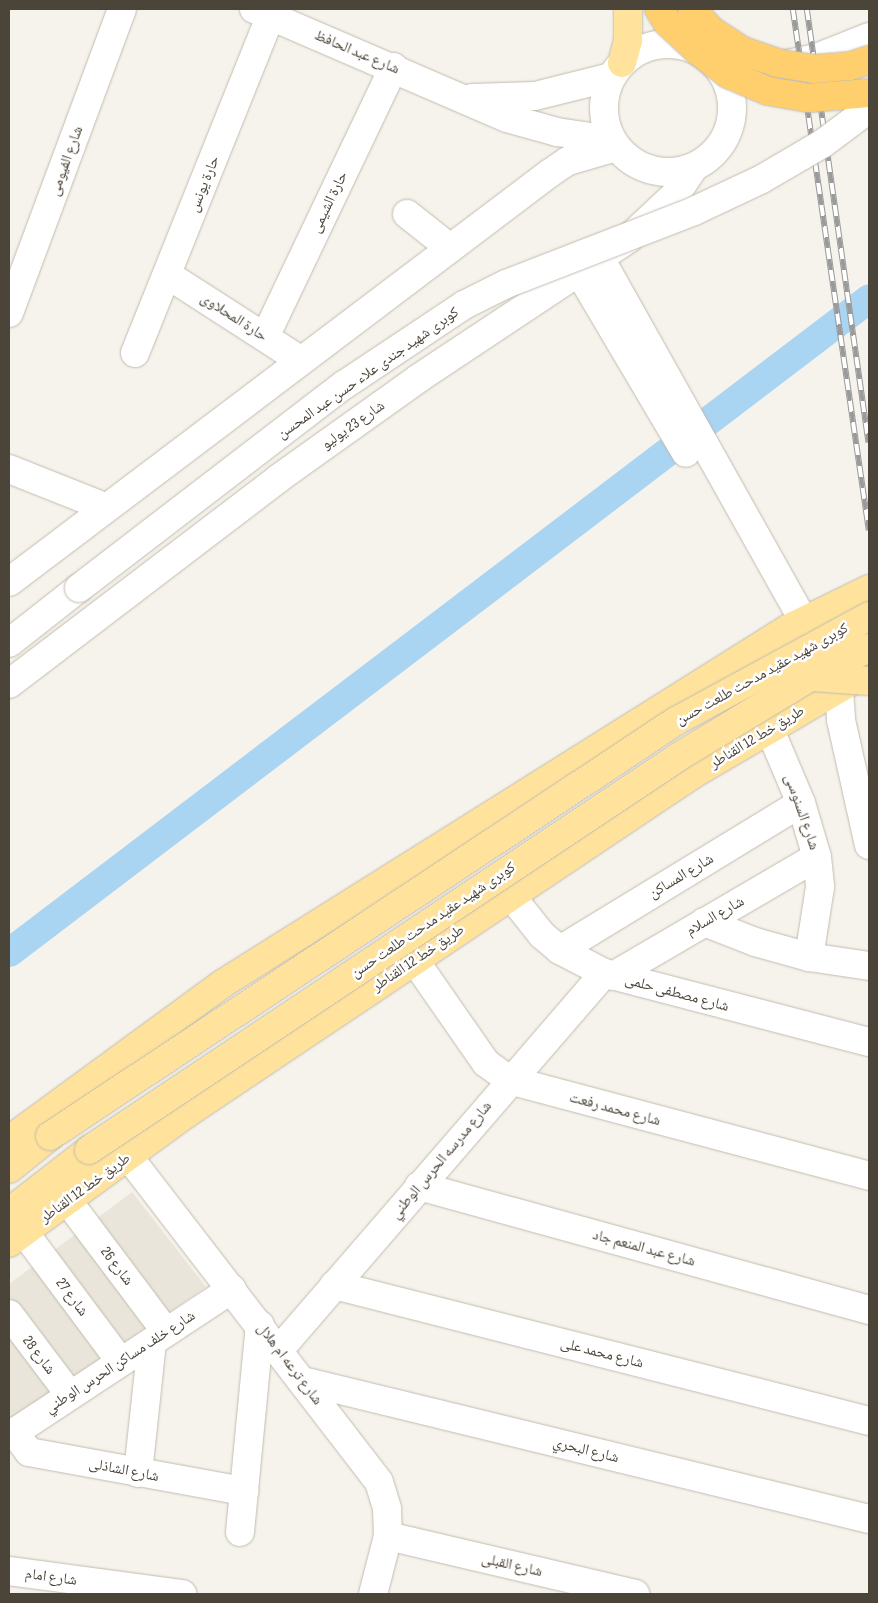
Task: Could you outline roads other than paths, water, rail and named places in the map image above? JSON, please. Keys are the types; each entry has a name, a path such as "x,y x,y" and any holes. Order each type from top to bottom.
{"highway":[{"path":"659,9 691,44 728,74 768,91 809,98 869,93"},
{"path":"692,9 712,31 743,51 778,63 814,68 850,66 869,60"}],"main road":[{"path":"616,70 628,40 628,9"},
{"path":"678,9 681,22 703,55"},
{"path":"9,1140 222,984 796,625 869,589"},
{"name":"كوبرى شهيد عقيد مدحت طلعت حسن","path":"9,1169 50,1136 676,721 869,616"},
{"name":"كوبرى شهيد عقيد مدحت طلعت حسن","path":"14,1229 89,1150 678,757 825,688 869,648"},
{"path":"825,688 869,670"},
{"path":"825,688 869,681"},
{"name":"طريق خط 12 القناطر","path":"14,1229 67,1200 128,1156 511,896 692,776 770,730 825,688"}],"street":[{"name":"شارع الفيومى","path":"9,313 122,9"},
{"name":"شارع عبد الحافظ","path":"261,11 507,118 557,132 613,143"},
{"name":"حارة يونس","path":"135,353 168,275 261,11"},
{"path":"703,55 728,85 731,117 719,147 694,167 660,172 635,163 613,143 603,108 616,70 634,53 665,44 703,55 750,69 786,65 816,58 869,37"},
{"name":"حارة الشيمى","path":"264,337 394,68"},
{"name":"شارع عبد الحافظ","path":"458,98 497,99 535,96 616,70"},
{"name":"كوبرى شهيد جندى علاء حسن عبد المحسن","path":"9,643 344,386 464,305 506,284 694,211 762,180 822,144 869,108"},
{"path":"9,582 105,507 556,169 613,143"},
{"name":"شارع 23 يوليو","path":"9,684 279,478 589,265 654,218 676,194 694,167"},
{"path":"407,214 450,248"},
{"path":"589,265 796,625 841,720 869,845"},
{"name":"حارة المحلاوى","path":"168,275 300,360"},
{"path":"9,469 105,507"},
{"name":"شارع السنوسى","path":"770,730 801,803 817,857 820,887 809,957"},
{"name":"شارع المساكن","path":"560,950 801,803"},
{"name":"شارع السلام","path":"609,974 817,857"},
{"name":"شارع مصطفى حلمى","path":"511,896 542,934 560,950 609,974 869,1042"},
{"path":"704,922 755,942 809,957 869,966"},
{"name":"شارع محمد رفعت","path":"415,961 486,1063 509,1080 869,1176"},
{"name":"شارع مدرسه الحرس الوطني","path":"279,1350 509,1080 609,974"},
{"name":"شارع ترعه ام هلال","path":"128,1156 379,1482 387,1509 388,1536 373,1594"},
{"name":"شارع عبد المنعم جاد","path":"419,1186 869,1310"},
{"name":"شارع 26","path":"67,1200 159,1337"},
{"name":"شارع 27","path":"14,1229 121,1362"},
{"name":"شارع محمد على","path":"334,1286 869,1421"},
{"name":"شارع خلف مساكن الحرس الوطني","path":"13,1426 70,1396 232,1289"},
{"name":"شارع 28","path":"9,1314 70,1396"},
{"path":"240,1532 260,1325"},
{"path":"138,1473 159,1337"},
{"name":"شارع البحري","path":"303,1381 869,1519"},
{"name":"شارع الشاذلى","path":"13,1426 29,1452 244,1491"},
{"name":"شارع القبلى","path":"388,1536 635,1594"},
{"name":"شارع امام","path":"9,1571 182,1594"}],"waterway":[{"path":"9,952 869,298"}],"railway":[{"path":"793,9 869,530"},
{"path":"807,9 869,443"}]}
